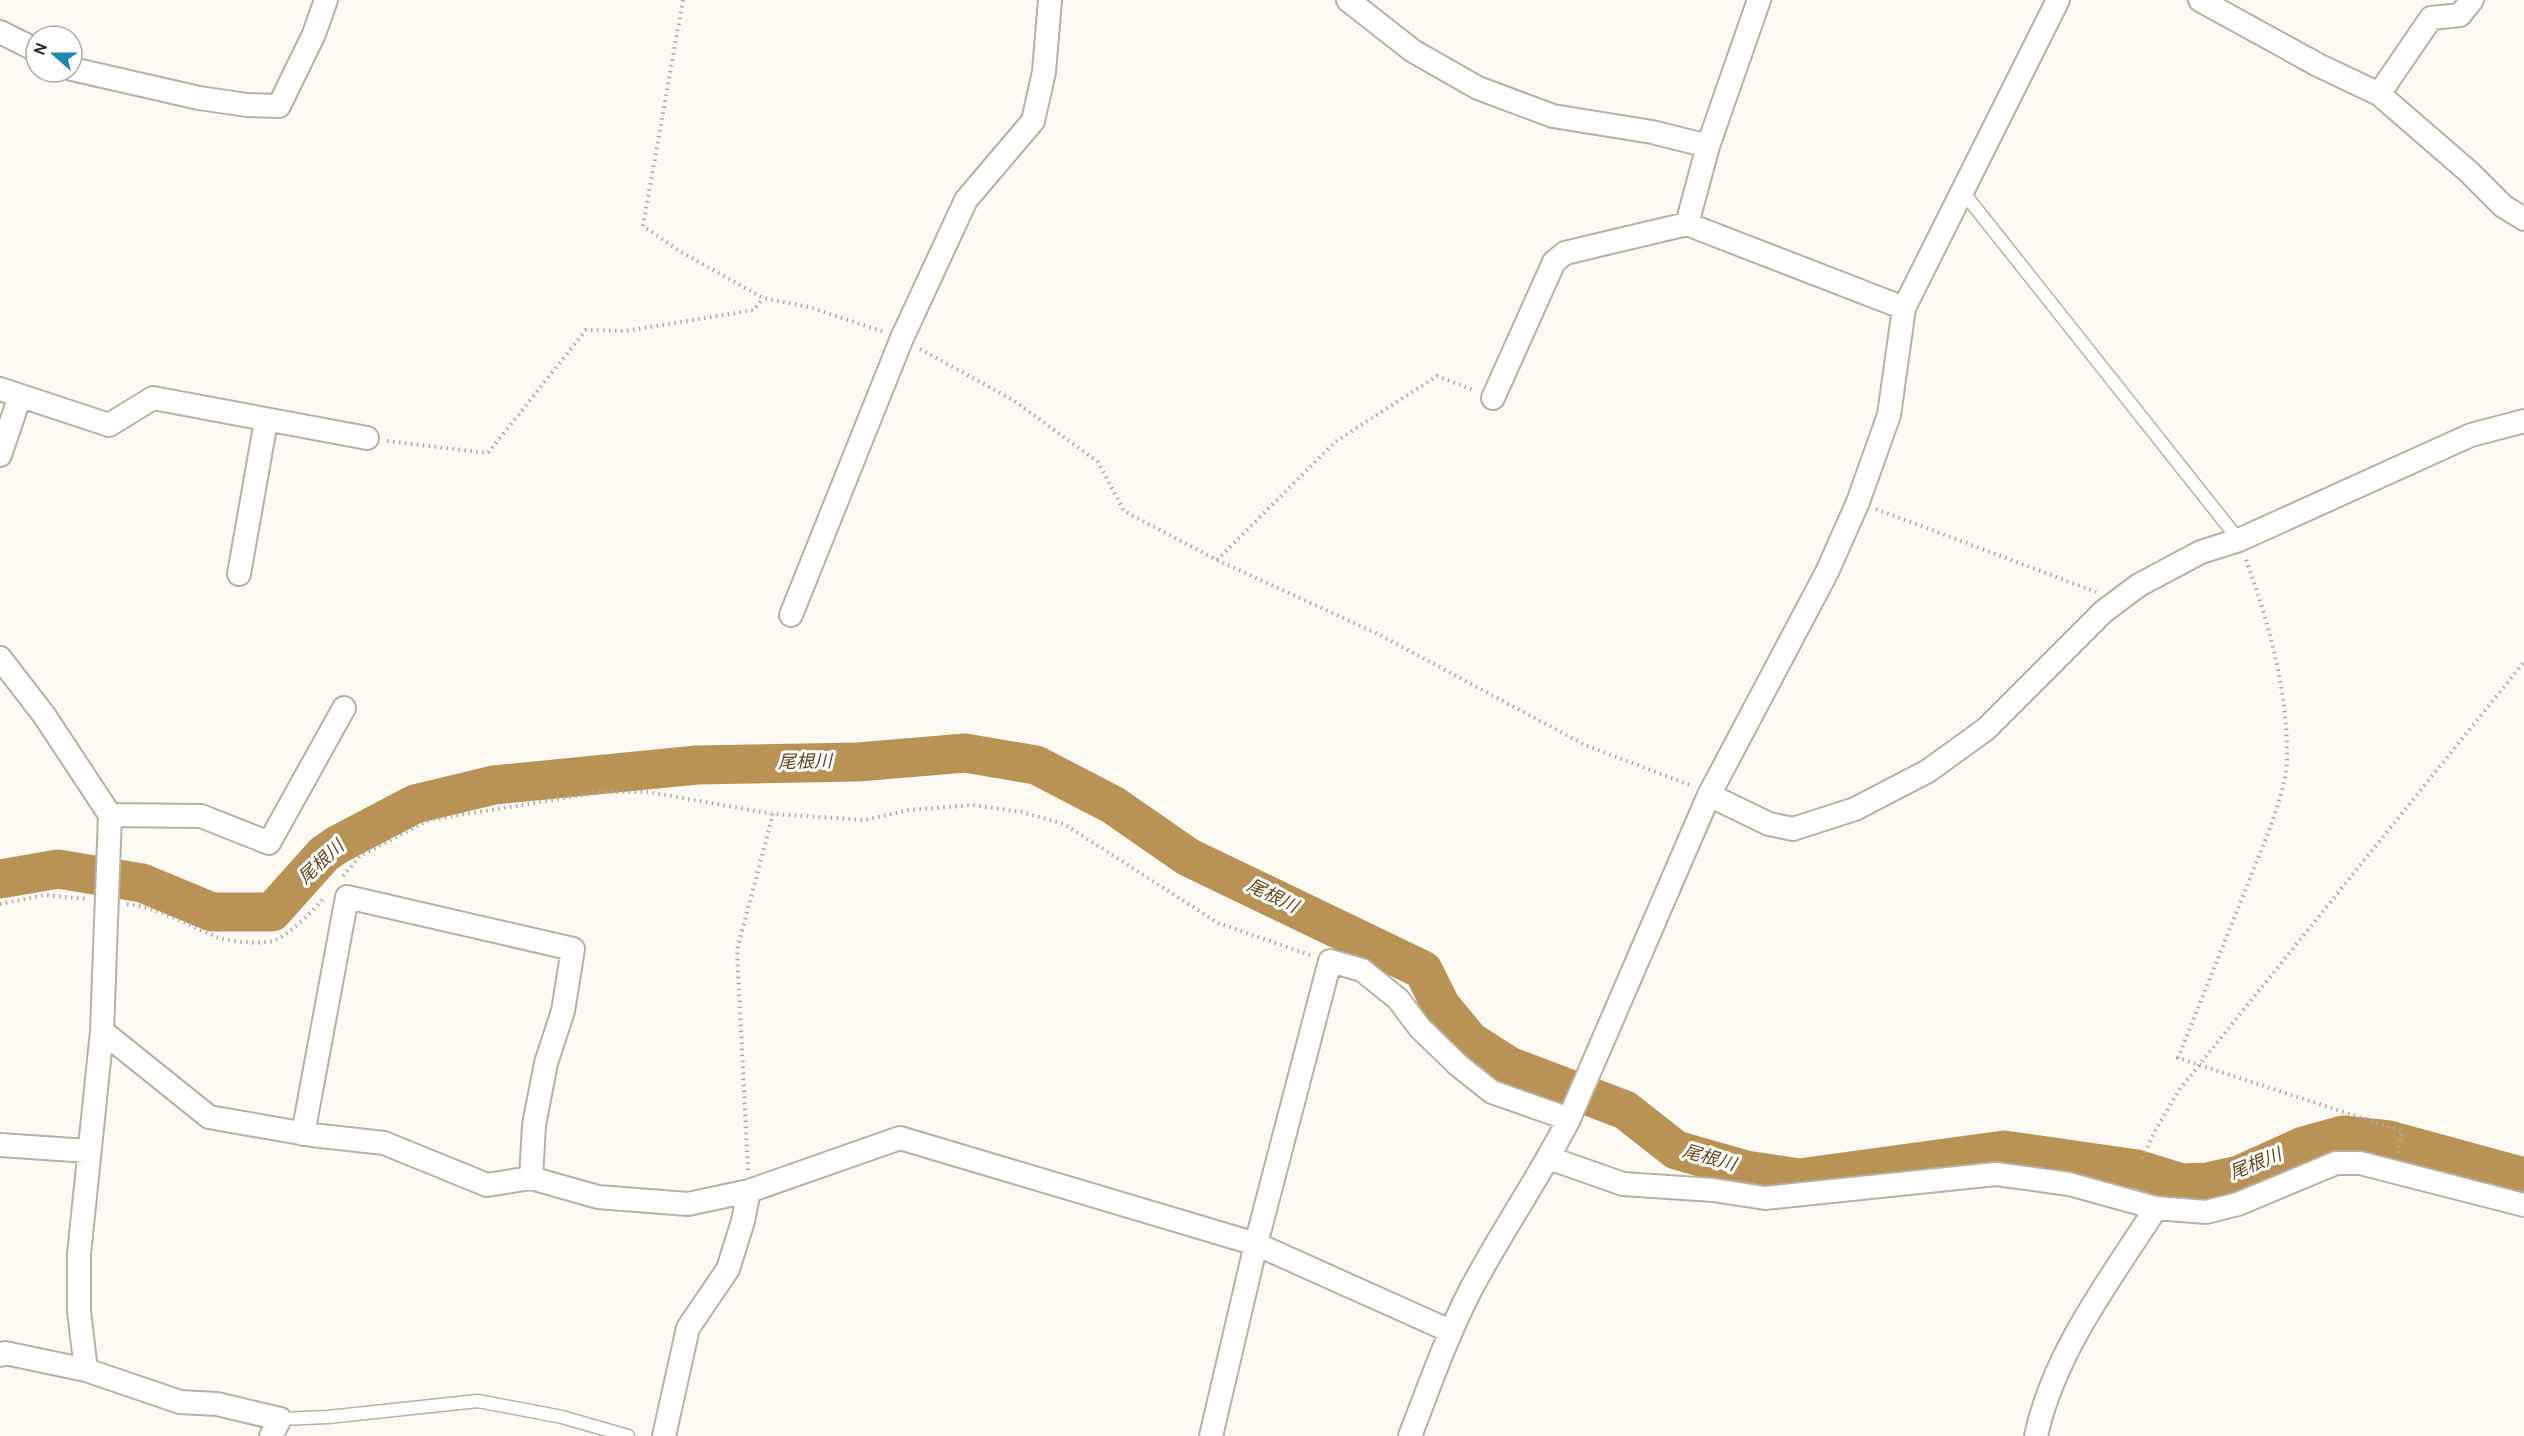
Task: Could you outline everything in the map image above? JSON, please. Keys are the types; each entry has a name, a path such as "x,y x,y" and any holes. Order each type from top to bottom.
{"street":[{"path":"84,72 199,98 247,105 279,106 314,34 326,0"},
{"path":"791,615 902,338 966,200 1033,121 1044,72 1050,0"},
{"path":"1348,0 1413,51 1478,88 1553,116 1652,132 1708,146"},
{"path":"1687,224 1708,146 1759,0"},
{"path":"1410,1436 1450,1331 1471,1289 1549,1158 1576,1102 1709,795 1827,572 1858,502 1889,415 1904,308 2058,0"},
{"path":"2200,0 2318,65 2379,94 2469,172 2503,206 2524,219"},
{"path":"2379,94 2431,18 2460,15 2472,0"},
{"path":"0,32 24,44"},
{"path":"1493,398 1554,262 1565,253 1687,224 1904,308"},
{"path":"0,455 10,392 110,425 153,398 266,421 367,438"},
{"path":"1709,795 1769,824 1793,829 1855,809 1928,771 1986,729 2103,612 2139,585 2201,552 2239,540 2471,435 2524,420"},
{"path":"239,574 266,421"},
{"path":"0,658 44,715 110,814 102,1031 88,1150 79,1277 79,1311 86,1370"},
{"path":"110,814 201,816 269,843 344,708"},
{"path":"303,1134 347,897 573,949 563,1011 546,1063 534,1125 531,1178"},
{"path":"1211,1436 1256,1244 1330,962 1362,970 1398,999 1420,1028 1458,1065 1492,1092 1576,1102"},
{"path":"102,1031 209,1117 303,1134 384,1143 487,1185 531,1178 598,1197 687,1204 749,1191 900,1138 1256,1244 1450,1331"},
{"path":"0,1145 88,1150"},
{"path":"1549,1158 1623,1184 1713,1190 1765,1198 1996,1174 2069,1184 2156,1208 2206,1212 2238,1204 2336,1163 2360,1163 2524,1205"},
{"path":"664,1436 688,1328 728,1269 743,1221 749,1191"},
{"path":"2036,1436 2053,1381 2073,1341 2156,1208"},
{"path":"0,1355 4,1353 86,1370 180,1402 217,1404 275,1427"}],"lane":[{"path":"1963,192 2239,540"},
{"path":"275,1427 328,1417 478,1401 562,1418 628,1436"}],"path":[{"path":"683,0 643,226 681,252 763,298 809,307 902,338 1013,400 1098,462 1125,511 1217,560 1378,634 1585,745 1686,783 1709,795"},
{"path":"367,438 488,453 586,330 625,331 754,310 763,298"},
{"path":"1217,560 1335,442 1437,376 1493,398"},
{"path":"1858,502 2119,600"},
{"path":"2239,540 2268,620 2276,655 2287,757 2280,799 2269,831 2178,1058 2402,1131 2395,1171"},
{"path":"2142,1158 2173,1101 2200,1065 2524,662"},
{"path":"337,883 360,856 429,820 590,794 649,792 773,814 865,820 909,810 973,805 1021,812 1064,824 1218,923 1330,962"},
{"path":"749,1191 737,950 773,814"},
{"path":"0,904 45,895 107,898 169,915 219,939 248,942 275,940 315,909 330,892"}],"waterway":[{"name":"尾根川","path":"0,879 58,869 142,883 212,912 272,912 324,854 337,845 415,804 494,785 697,765 858,762 965,753 1036,765 1113,805 1188,857 1423,970 1441,1006 1470,1041 1509,1066 1625,1110 1676,1150 1746,1170 1799,1178 2004,1150 2137,1169 2182,1183 2207,1182 2239,1175 2303,1146 2343,1135 2389,1140 2524,1177"}]}
